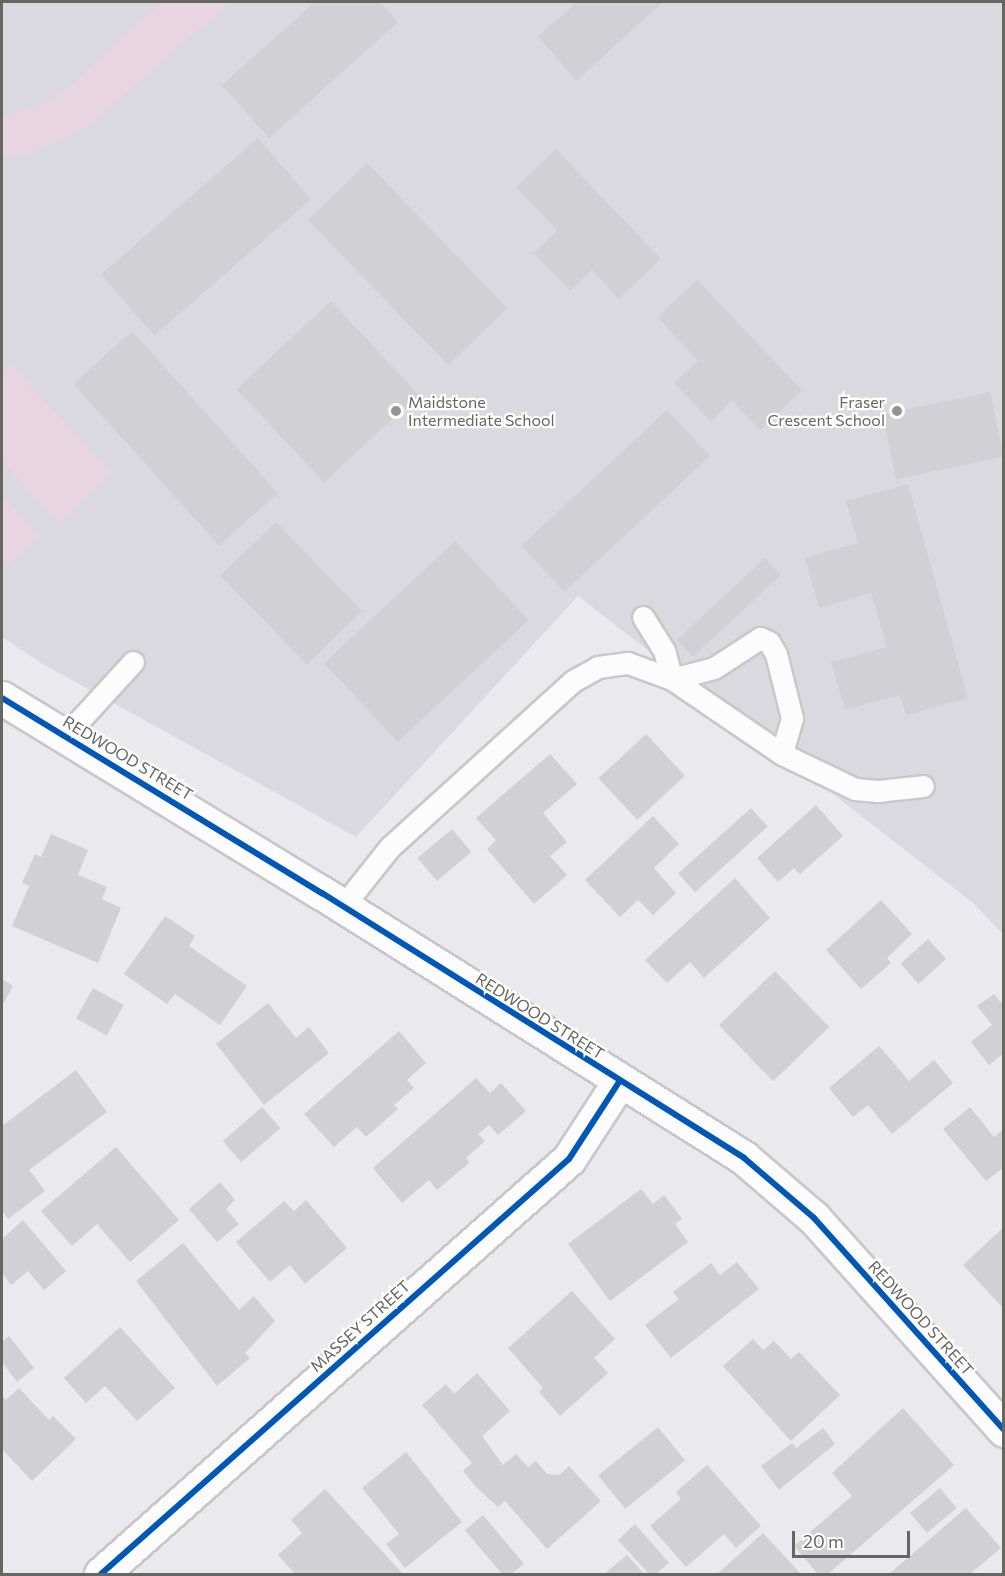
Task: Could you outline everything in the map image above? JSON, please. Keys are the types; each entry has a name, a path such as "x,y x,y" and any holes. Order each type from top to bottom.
{"street":[{"name":"REDWOOD STREET","path":"2,698 343,906 744,1158 814,1218 1004,1430"},
{"name":"MASSEY STREET","path":"101,1575 568,1159 620,1082"}],"lane":[{"path":"643,617 664,650 672,679"},
{"path":"672,679 714,668 760,638 769,642 776,654 792,718 782,754"},
{"path":"66,735 133,662"},
{"path":"343,906 390,847 573,681 598,667 628,663 672,679 782,754 855,789 878,791 923,786"}],"shaded area":[{"name":"Maidstone Intermediate School","path":"2,2 1003,2 1003,934 972,902 578,596 356,837 41,663 2,637"},
{"path":"163,2 230,2 88,126 34,152 2,158 2,116 40,106 62,93"},
{"path":"11,365 111,473 59,522 2,461 2,374"},
{"path":"2,495 39,535 2,570"}],"building":[{"path":"315,2 380,2 398,22 269,138 222,85"},
{"path":"577,2 663,2 576,81 538,36"},
{"path":"258,138 311,199 154,336 101,274"},
{"path":"556,149 661,259 619,299 592,270 570,291 534,253 557,230 516,187"},
{"path":"367,163 507,308 448,365 308,220"},
{"path":"697,280 802,390 760,430 732,401 711,422 674,383 698,361 657,317"},
{"path":"331,301 418,395 324,483 237,389"},
{"path":"132,331 278,493 219,546 73,384"},
{"path":"990,392 1004,457 896,479 882,415"},
{"path":"667,410 710,456 564,592 521,546"},
{"path":"908,484 968,698 906,715 900,695 845,710 831,662 887,647 871,593 819,608 805,558 858,543 846,501"},
{"path":"276,522 362,611 307,665 221,575"},
{"path":"455,541 529,620 398,742 324,663"},
{"path":"765,558 781,575 693,657 677,640"},
{"path":"646,734 685,776 637,820 598,778"},
{"path":"550,754 577,784 543,813 567,842 550,856 567,875 534,904 487,849 496,840 476,818"},
{"path":"816,805 843,836 800,874 794,868 778,882 757,858"},
{"path":"751,808 768,827 695,892 678,874"},
{"path":"653,816 679,844 654,868 676,893 653,915 638,900 620,917 585,880"},
{"path":"452,829 471,852 437,881 418,858"},
{"path":"51,834 88,850 78,875 107,887 102,899 121,908 98,963 12,926 29,886 22,883 35,854 41,857"},
{"path":"735,878 770,918 704,978 690,962 667,983 645,960"},
{"path":"881,900 912,934 887,958 891,963 861,989 826,950"},
{"path":"165,916 195,936 189,946 247,986 220,1025 175,994 167,1004 124,974"},
{"path":"928,939 946,959 919,984 901,964"},
{"path":"775,971 829,1027 773,1081 719,1025"},
{"path":"2,979 13,986 2,1006"},
{"path":"93,988 124,1005 107,1036 76,1019"},
{"path":"994,994 1004,1006 1004,1053 989,1065 971,1042 992,1025 977,1006"},
{"path":"268,1003 296,1038 309,1027 329,1053 264,1105 216,1044"},
{"path":"399,1031 426,1063 407,1080 414,1088 394,1105 398,1109 366,1137 357,1127 334,1147 304,1114"},
{"path":"879,1046 909,1081 934,1060 953,1083 892,1134 868,1105 853,1117 829,1088"},
{"path":"76,1070 107,1112 29,1170 45,1191 8,1219 2,1210 2,1126"},
{"path":"476,1078 490,1093 501,1083 526,1111 498,1135 489,1125 478,1134 485,1141 466,1158 469,1163 437,1190 429,1180 402,1203 373,1168"},
{"path":"262,1107 280,1128 241,1162 223,1141"},
{"path":"970,1107 994,1137 1004,1129 1004,1167 986,1181 943,1129"},
{"path":"116,1147 179,1220 130,1262 97,1224 72,1246 41,1211"},
{"path":"220,1182 235,1200 226,1209 239,1224 217,1242 189,1209"},
{"path":"641,1189 653,1204 664,1195 682,1219 675,1224 688,1242 610,1301 568,1244"},
{"path":"306,1200 347,1248 305,1284 290,1265 270,1282 236,1242 284,1201 294,1211"},
{"path":"23,1220 66,1271 44,1290 28,1271 11,1285 2,1273 2,1239"},
{"path":"1004,1227 1004,1309 963,1265"},
{"path":"183,1243 239,1310 254,1296 275,1321 245,1353 250,1358 217,1386 136,1281"},
{"path":"737,1262 759,1289 671,1358 645,1325 679,1299 673,1292 711,1263 720,1275"},
{"path":"572,1291 615,1339 594,1358 608,1373 560,1416 539,1392 543,1388 508,1348"},
{"path":"120,1327 175,1388 137,1421 105,1386 86,1403 64,1378"},
{"path":"9,1336 34,1368 17,1382 2,1362 2,1342"},
{"path":"753,1339 763,1350 774,1341 791,1359 799,1352 840,1395 791,1441 723,1366"},
{"path":"477,1373 510,1411 482,1436 503,1465 516,1454 528,1467 536,1461 547,1474 559,1475 569,1466 601,1501 547,1549 505,1501 498,1507 477,1488 463,1471 472,1463 422,1405 446,1384 454,1394"},
{"path":"19,1388 49,1420 53,1416 76,1439 32,1481 2,1449 2,1396 6,1400"},
{"path":"903,1408 954,1465 828,1574 818,1574 794,1546 852,1496 832,1473"},
{"path":"658,1427 685,1460 625,1509 598,1475"},
{"path":"823,1428 835,1444 779,1490 761,1466 792,1443 796,1448"},
{"path":"406,1452 462,1522 405,1568 386,1544 399,1534 362,1488"},
{"path":"707,1465 761,1526 736,1548 724,1534 686,1567 650,1526 681,1499 676,1492"},
{"path":"940,1488 957,1508 927,1533 910,1513"},
{"path":"325,1489 403,1574 295,1574 278,1555 302,1533 291,1520"},
{"path":"966,1508 1001,1548 970,1574 889,1574"},
{"path":"483,1515 524,1564 511,1574 502,1574 465,1530"},
{"path":"635,1524 669,1563 656,1574 649,1574 618,1540"},
{"path":"763,1533 801,1574 717,1574"},
{"path":"627,1555 644,1574 604,1574"}],"cycle path":[{"path":"2,698 322,893 744,1158 814,1218 1004,1430"},
{"path":"101,1574 569,1159 619,1082"}],"place":[{"name":"Maidstone Intermediate School","path":"396,411"},
{"name":"Fraser Crescent School","path":"897,411"}]}
